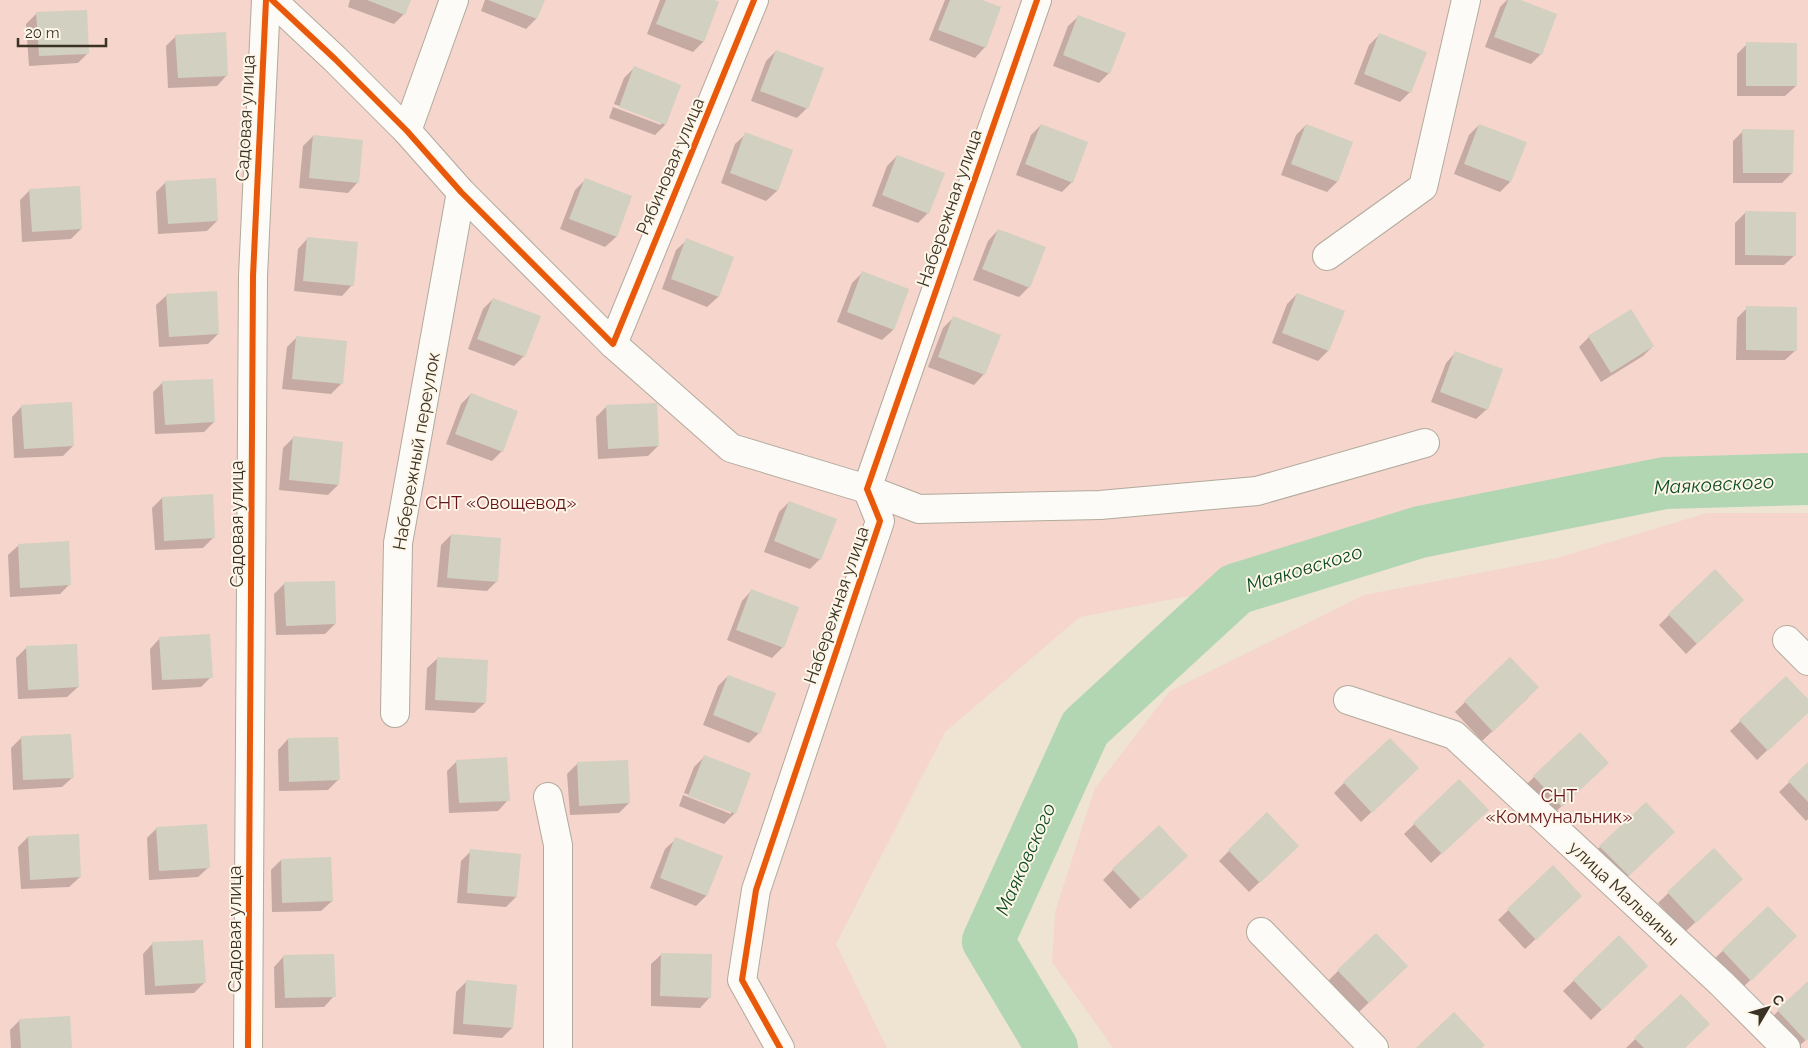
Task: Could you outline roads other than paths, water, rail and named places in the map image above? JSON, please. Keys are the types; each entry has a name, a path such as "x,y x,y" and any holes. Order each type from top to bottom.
{"street":[{"name":"Садовая улица","path":"248,1048 253,276 266,0"},
{"path":"272,0 335,59 407,131 461,192 613,344 731,448 867,489 919,509 1100,505 1257,491 1425,443"},
{"path":"407,131 454,0"},
{"name":"Рябиновая улица","path":"613,344 754,0"},
{"name":"Набережная улица","path":"780,1048 742,980 756,890 880,521 867,489 1037,0"},
{"path":"1327,256 1423,187 1466,0"},
{"name":"Набережный переулок","path":"395,713 398,543 461,192"},
{"path":"1788,640 1808,661"},
{"name":"улица Мальвины","path":"1348,700 1454,734 1721,983 1786,1048"},
{"path":"548,797 558,845 558,1048"},
{"path":"1261,932 1374,1048"}],"waterway":[{"name":"Маяковского","path":"1052,1048 988,941 1085,728 1236,589 1420,532 1665,483 1808,479"}],"park label":[{"name":"СНТ «Овощевод»","path":"501,502"},
{"name":"СНТ «Коммунальник»","path":"1559,805"}]}
